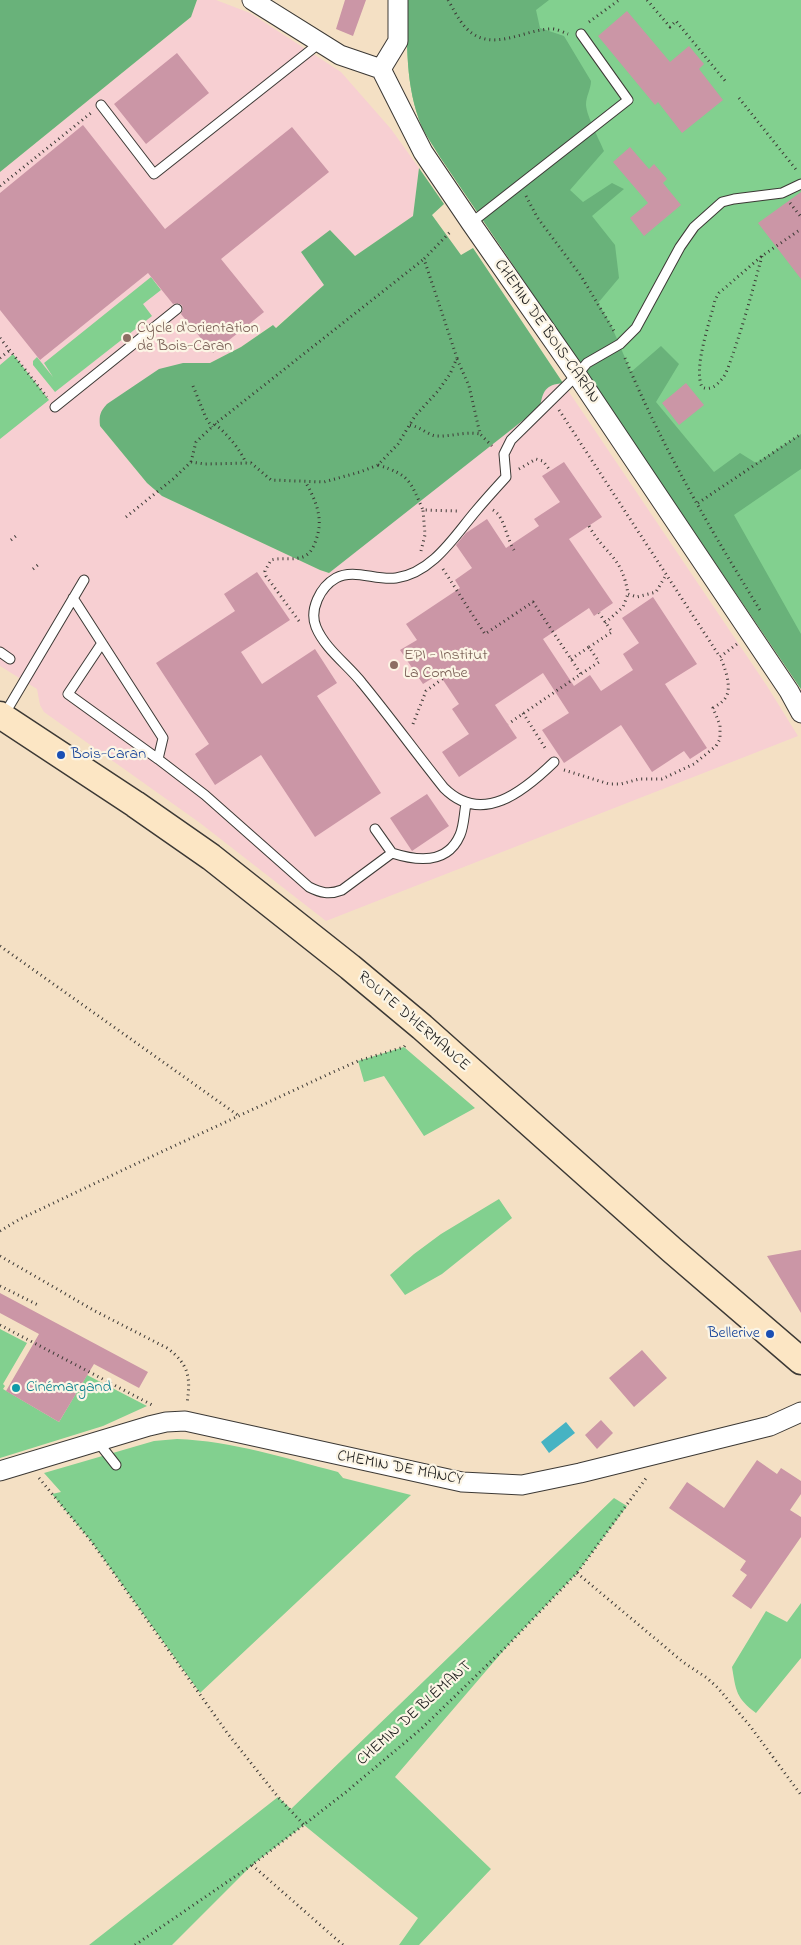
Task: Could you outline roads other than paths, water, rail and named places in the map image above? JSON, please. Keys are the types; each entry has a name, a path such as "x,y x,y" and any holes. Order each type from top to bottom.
{"main road":[{"name":"ROUTE D'HERMANCE","path":"1,716 135,804 211,857 350,967 422,1027 672,1250 801,1361"}],"street":[{"path":"252,0 340,55 381,69 398,41 398,0"},
{"name":"CHEMIN DE BOIS-CARAN","path":"381,69 423,152 751,634 789,691 801,713"},
{"name":"CHEMIN DE MANCY","path":"0,1471 166,1422 185,1421 462,1482 522,1485 580,1473 770,1426 801,1412"}],"lane":[{"path":"468,220 518,185 628,100 580,34"},
{"path":"101,105 154,174 321,42"},
{"path":"554,762 527,787 511,796 490,802 466,804 457,800 444,788 361,681 334,653 316,627 314,617 317,601 324,588 338,577 356,574 394,578 405,576 435,558 506,477 504,454 511,440 577,376 587,363 620,344 636,328 680,247 694,227 715,207 734,198 782,193 801,184"},
{"path":"55,407 176,309"},
{"path":"1,716 84,580"},
{"path":"73,598 163,738 158,759"},
{"path":"102,643 68,694 205,795 309,887 317,891 333,893 342,890 392,853"},
{"path":"0,652 10,659"},
{"path":"375,829 392,853 408,858 426,860 446,852 460,836 466,804"},
{"path":"98,1442 116,1465"}],"water":[{"path":"566,1422 575,1433 549,1453 541,1442"}],"place":[{"name":"Cycle d'Orientation de Bois-Caran","path":"127,338"},
{"name":"EPI - Institut La Combe","path":"394,665"},
{"name":"Bois-Caran","path":"61,755"},
{"name":"Bellerive","path":"770,1334"},
{"name":"Cinémargand","path":"16,1388"}]}
